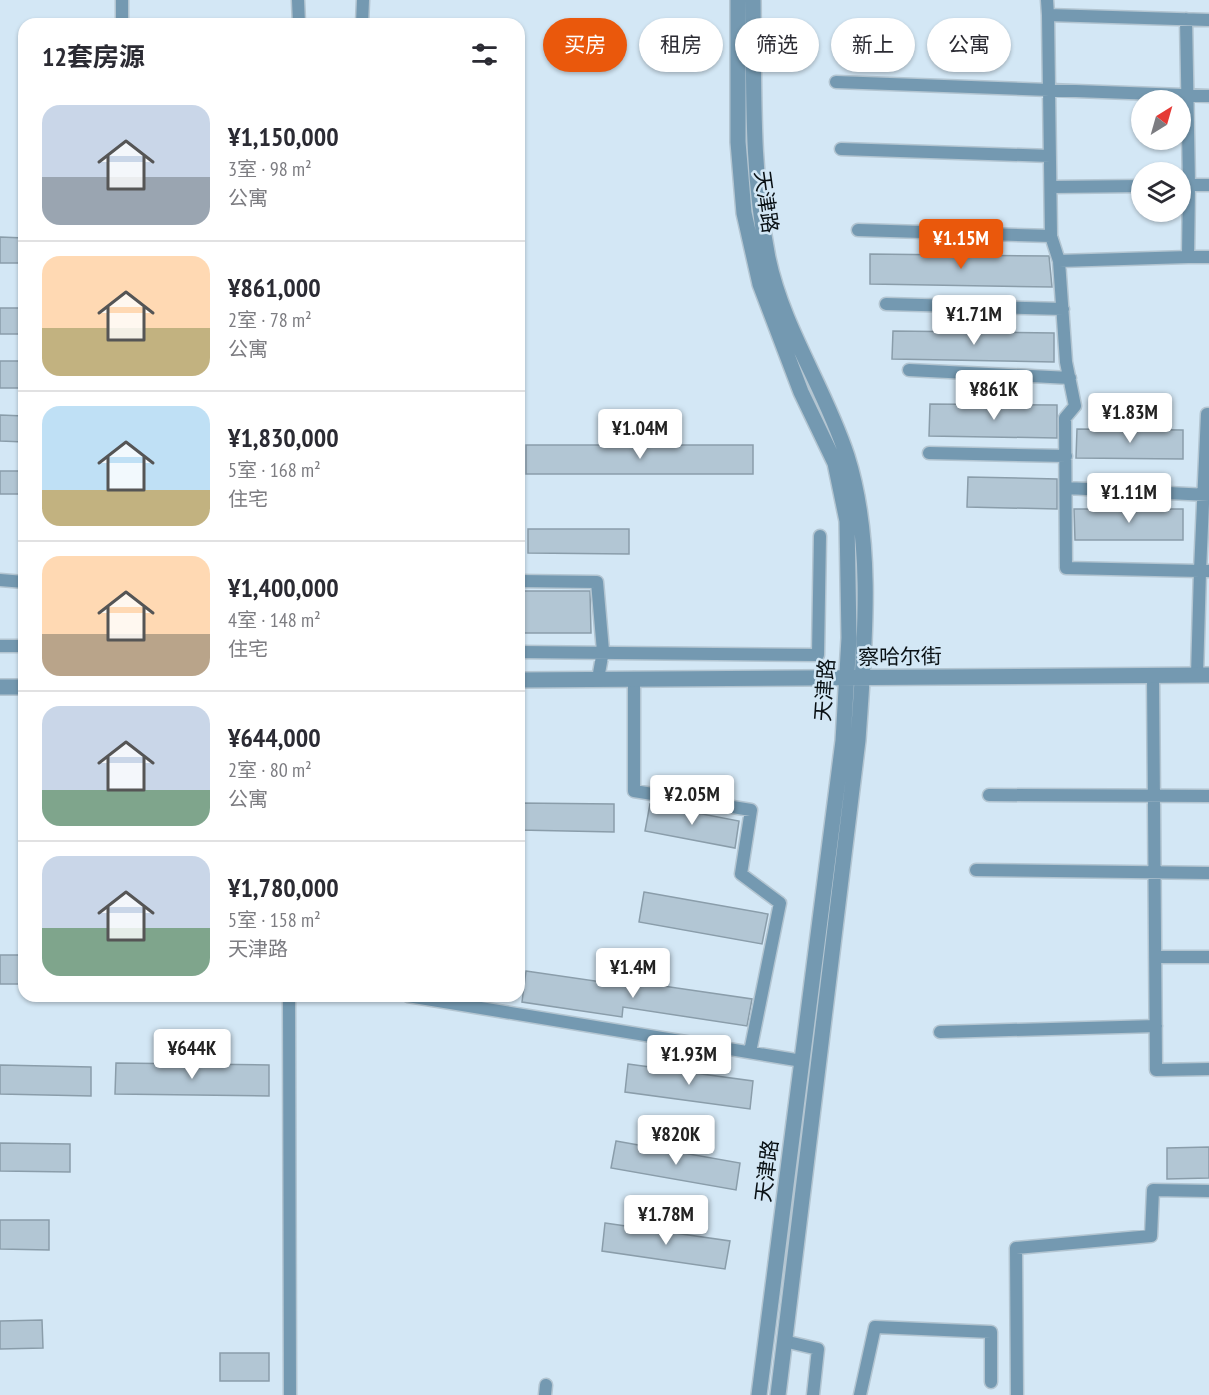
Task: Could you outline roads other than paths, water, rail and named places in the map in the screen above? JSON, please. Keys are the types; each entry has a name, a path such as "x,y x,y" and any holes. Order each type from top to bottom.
{"street":[{"path":"122,0 122,18"},
{"path":"298,0 299,18"},
{"path":"362,18 363,0"},
{"name":"天津路","path":"738,0 738,142 744,213 759,284 801,392 835,463 847,521 849,638 858,740 778,1395"},
{"name":"天津路","path":"753,0 754,128 759,202 769,260 792,334 847,457 862,529 865,639 854,678 843,741 759,1395"},
{"path":"1047,0 1051,236 1059,261 1070,378 1075,406 1065,418 1066,568 1204,571"},
{"path":"1047,15 1209,20"},
{"path":"1186,19 1186,90"},
{"path":"837,82 1131,93"},
{"path":"1191,95 1209,96"},
{"path":"841,149 1050,156"},
{"path":"1191,185 1209,185"},
{"path":"1051,187 1131,186"},
{"path":"1187,222 1188,257"},
{"path":"858,230 1051,236"},
{"path":"1059,261 1209,257"},
{"path":"886,304 1063,309"},
{"path":"909,370 1070,378"},
{"path":"1203,675 1207,414 1209,414"},
{"path":"928,453 1066,456"},
{"path":"1066,488 1206,495"},
{"path":"525,652 818,655 820,536"},
{"path":"0,580 18,582"},
{"path":"525,581 597,582 603,651 598,679"},
{"path":"0,646 18,646"},
{"name":"察哈尔街","path":"525,680 1203,675"},
{"path":"1153,676 1156,1070 1209,1070"},
{"path":"634,678 634,790 751,810 741,874 780,903 750,1052"},
{"path":"0,687 18,687"},
{"path":"989,795 1209,796"},
{"path":"976,870 1209,873"},
{"path":"1155,957 1209,957"},
{"path":"289,1002 290,1395"},
{"path":"445,1002 802,1060"},
{"path":"940,1032 1156,1026"},
{"path":"1017,1395 1016,1248 1151,1236 1153,1190 1209,1191"},
{"path":"860,1395 875,1327 991,1332 991,1382"},
{"path":"784,1341 818,1349 813,1395"}]}
